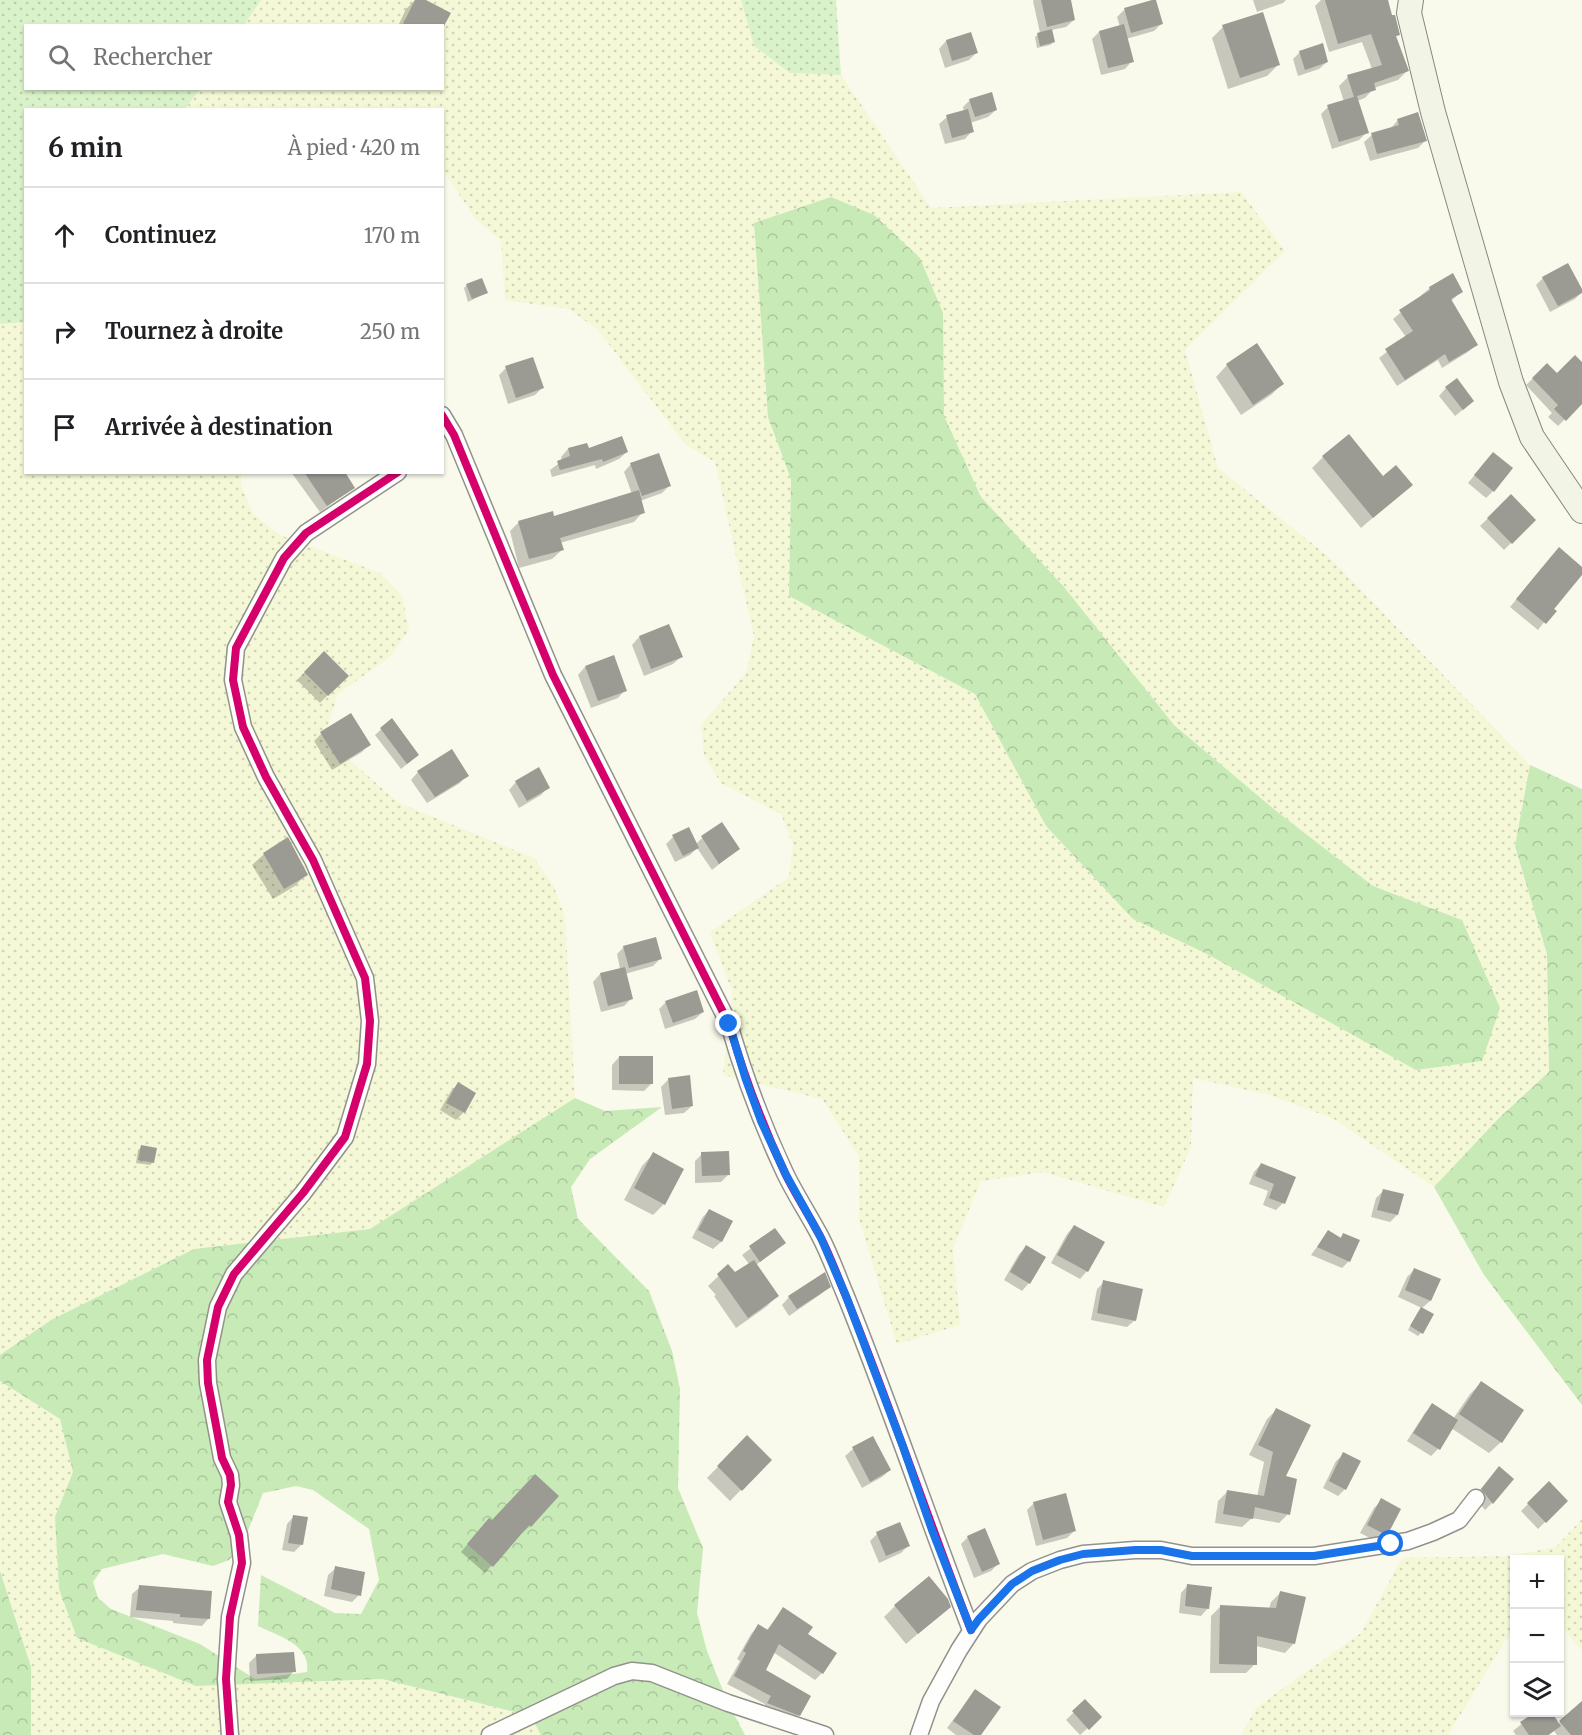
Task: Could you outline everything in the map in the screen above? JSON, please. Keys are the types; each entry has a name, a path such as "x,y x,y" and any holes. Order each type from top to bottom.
{"street":[{"path":"1411,0 1409,13 1434,112 1511,382 1532,438 1582,511"},
{"path":"444,423 448,439 554,675 729,1024 761,1121 786,1175 821,1238 846,1296 971,1630"},
{"path":"230,1735 226,1679 230,1617 242,1563 239,1535 228,1502 230,1475 222,1458 208,1383 207,1360 218,1307 234,1274 303,1193 345,1137 367,1064 370,1021 365,978 313,860 266,777 243,727 233,680 236,648 284,558 306,534 395,474"},
{"path":"919,1735 931,1701 971,1630 1012,1584 1032,1571 1083,1554 1135,1550 1161,1550 1192,1556 1245,1557 1314,1556 1374,1547 1408,1541 1459,1520 1476,1498"},
{"path":"490,1735 614,1676 632,1671 652,1673 728,1703 825,1735"}],"green space":[{"path":"0,0 261,0 245,24 24,24 24,90 199,90 186,108 24,108 24,322 0,324"},
{"path":"261,0 741,0 754,47 790,73 841,75 931,208 1241,192 1285,251 1185,350 1218,468 1330,558 1530,765 1515,846 1547,954 1549,1072 1499,1118 1434,1187 1334,1119 1270,1095 1193,1078 1191,1147 1164,1207 1043,1172 981,1181 953,1249 960,1325 897,1344 859,1219 859,1156 822,1099 723,1075 732,991 710,932 789,877 793,845 781,814 721,783 704,756 701,725 746,673 754,637 715,462 685,444 598,330 569,309 505,300 501,240 476,220 444,172 444,108 186,108 199,90 444,90 444,24 245,24","holes":["943,313 943,416 981,497 1064,587 1174,725 1275,810 1373,886 1462,920 1207,954 1133,919 1046,826 975,694 789,596 791,479"]},
{"path":"741,0 836,0 841,75 790,73 754,46"},
{"path":"831,197 874,215 920,258 943,313 944,416 981,497 1064,587 1174,725 1275,810 1373,886 1462,920 1500,1008 1482,1061 1416,1070 1207,954 1133,919 1046,826 975,694 789,596 791,479 768,417 754,223"},
{"path":"24,322 24,474 241,474 241,485 253,514 280,535 380,573 402,596 409,630 391,656 338,694 328,725 346,757 399,803 534,858 554,887 565,917 575,1098 370,1229 194,1249 51,1320 0,1355 0,324"},
{"path":"1530,765 1582,789 1582,1405 1484,1275 1434,1187 1499,1118 1549,1072 1547,954 1515,846"},
{"path":"575,1098 605,1111 662,1107 590,1159 571,1187 578,1219 649,1291 672,1351 680,1389 678,1488 703,1548 697,1613 707,1651 728,1703 745,1735 541,1735 531,1716 382,1679 196,1686 77,1638 59,1589 55,1517 73,1472 60,1419 0,1381 0,1355 51,1320 194,1249 370,1229","holes":["296,1486 313,1490 369,1529 379,1580 361,1614 335,1613 261,1575 258,1626 292,1642 299,1648 307,1662 307,1672 255,1679 200,1644 111,1609 98,1598 93,1582 102,1569 163,1554 213,1566 229,1560 241,1548 263,1493"]},
{"path":"0,1381 60,1419 73,1472 55,1517 59,1589 77,1638 196,1686 382,1679 531,1716 541,1735 31,1735 31,1667 0,1571"},
{"path":"1582,1519 1582,1651 1564,1629 1564,1555 1515,1555 1556,1547"},
{"path":"1510,1556 1510,1637 1505,1641 1448,1735 1241,1735 1257,1707 1361,1633 1402,1558"},
{"path":"0,1571 31,1667 31,1735 0,1735"}],"building":[{"path":"415,0 426,0 451,13 444,26 444,24 403,24"},
{"path":"1041,0 1071,0 1075,20 1047,27"},
{"path":"1156,0 1163,24 1131,33 1124,8"},
{"path":"1325,0 1388,0 1400,35 1396,36 1409,71 1374,83 1376,90 1354,97 1347,75 1382,65 1371,34 1338,44"},
{"path":"1263,12 1280,65 1240,78 1222,25"},
{"path":"1124,24 1134,62 1108,68 1099,31"},
{"path":"1052,29 1055,42 1040,46 1037,33"},
{"path":"971,32 978,53 952,61 946,40"},
{"path":"1323,43 1328,62 1305,70 1299,51"},
{"path":"992,92 997,110 975,117 969,99"},
{"path":"1357,96 1369,133 1339,142 1327,105"},
{"path":"968,109 974,132 952,138 946,115"},
{"path":"1418,112 1427,141 1377,154 1371,133 1399,125 1397,119"},
{"path":"1568,263 1582,293 1558,306 1542,277"},
{"path":"1453,273 1463,292 1451,299 1478,345 1449,362 1445,354 1405,380 1385,349 1413,331 1399,310 1430,290 1429,287"},
{"path":"482,278 488,293 472,299 466,284"},
{"path":"1257,343 1284,384 1253,405 1226,364"},
{"path":"1575,355 1582,362 1582,404 1566,421 1554,409 1558,405 1532,378 1547,363 1557,373"},
{"path":"533,357 544,388 516,398 505,366"},
{"path":"1457,378 1474,401 1463,410 1445,387"},
{"path":"1349,434 1383,476 1396,465 1413,485 1373,518 1322,456"},
{"path":"622,436 628,452 603,462 602,459 560,470 557,461 570,456 568,448 587,443 589,448"},
{"path":"1493,452 1513,468 1494,492 1474,475"},
{"path":"659,453 671,486 642,496 630,463"},
{"path":"305,474 346,474 355,488 327,506"},
{"path":"639,490 645,513 560,538 564,550 529,559 518,521 553,511 554,516"},
{"path":"1511,494 1536,520 1512,544 1487,518"},
{"path":"1559,547 1582,567 1582,575 1554,609 1557,611 1546,624 1516,599"},
{"path":"669,624 683,657 651,669 639,636"},
{"path":"324,651 349,676 328,696 304,672"},
{"path":"614,655 627,691 598,701 585,666"},
{"path":"351,713 371,745 340,764 320,732"},
{"path":"392,718 419,755 407,764 380,728"},
{"path":"452,749 469,776 435,797 417,771"},
{"path":"539,767 550,788 527,801 515,781"},
{"path":"722,822 740,849 719,864 701,836"},
{"path":"689,827 699,848 683,856 672,835"},
{"path":"288,837 308,875 284,889 263,853"},
{"path":"656,937 662,959 629,968 623,946"},
{"path":"625,967 633,999 608,1006 600,973"},
{"path":"697,990 704,1012 673,1023 665,1001"},
{"path":"619,1056 653,1056 653,1084 619,1084"},
{"path":"690,1075 693,1106 672,1109 668,1078"},
{"path":"458,1082 476,1093 465,1113 446,1103"},
{"path":"141,1145 157,1148 154,1163 138,1160"},
{"path":"729,1151 730,1175 702,1176 701,1152"},
{"path":"653,1152 684,1169 665,1205 634,1188"},
{"path":"1261,1163 1296,1177 1285,1204 1269,1198 1274,1184 1255,1176"},
{"path":"1383,1189 1404,1194 1398,1215 1377,1210"},
{"path":"709,1209 733,1221 722,1242 698,1230"},
{"path":"1074,1225 1105,1242 1088,1272 1057,1255"},
{"path":"775,1228 786,1243 760,1262 749,1246"},
{"path":"1328,1230 1341,1238 1343,1233 1360,1240 1350,1262 1317,1247"},
{"path":"1026,1245 1046,1257 1030,1284 1010,1272"},
{"path":"754,1260 779,1296 748,1318 717,1274 728,1264 735,1272"},
{"path":"1414,1268 1441,1279 1431,1301 1405,1290"},
{"path":"825,1272 831,1287 797,1309 788,1296"},
{"path":"1103,1280 1143,1289 1136,1321 1097,1313"},
{"path":"1421,1307 1434,1314 1423,1334 1410,1326"},
{"path":"1481,1381 1524,1410 1502,1443 1459,1414"},
{"path":"1432,1403 1458,1420 1440,1450 1413,1433"},
{"path":"1276,1408 1311,1425 1286,1476 1297,1479 1290,1515 1255,1507 1253,1519 1223,1514 1227,1490 1264,1496 1273,1452 1258,1445"},
{"path":"747,1435 772,1460 742,1491 717,1466"},
{"path":"873,1436 891,1470 870,1482 852,1447"},
{"path":"1343,1452 1361,1461 1346,1490 1329,1481"},
{"path":"1499,1466 1514,1479 1493,1504 1481,1489"},
{"path":"535,1474 559,1496 531,1527 529,1525 493,1567 467,1544 489,1518 492,1520"},
{"path":"1549,1481 1568,1501 1546,1523 1527,1503"},
{"path":"1066,1493 1076,1531 1043,1540 1033,1502"},
{"path":"1381,1498 1401,1509 1388,1534 1367,1525"},
{"path":"293,1515 308,1517 303,1545 288,1543"},
{"path":"900,1522 910,1546 886,1556 876,1532"},
{"path":"985,1528 1000,1564 982,1572 967,1536"},
{"path":"335,1566 365,1572 361,1596 331,1589"},
{"path":"929,1576 948,1599 951,1607 918,1634 894,1605"},
{"path":"1187,1584 1212,1587 1209,1609 1185,1606"},
{"path":"139,1585 212,1591 210,1619 136,1610"},
{"path":"1280,1591 1306,1597 1295,1644 1257,1636 1257,1665 1219,1664 1220,1605 1276,1608"},
{"path":"783,1607 813,1627 808,1634 837,1653 823,1674 779,1644 766,1670 811,1696 800,1716 767,1703 771,1696 734,1676 746,1653 743,1651 758,1624 768,1630"},
{"path":"294,1652 296,1672 257,1674 256,1654"},
{"path":"975,1689 1001,1707 981,1735 974,1735 953,1721"},
{"path":"1085,1699 1102,1717 1089,1730 1072,1711"},
{"path":"1582,1701 1582,1735 1571,1735 1559,1721"},
{"path":"1528,1717 1555,1717 1561,1726 1548,1735 1529,1735 1520,1722"}],"cycle path":[{"path":"444,418 454,435 553,675 729,1024 747,1081 769,1136 789,1181 824,1243 845,1294 971,1630"},
{"path":"230,1735 226,1679 230,1617 242,1563 239,1535 228,1502 230,1475 222,1458 208,1383 207,1360 218,1307 234,1274 303,1193 345,1137 367,1064 370,1021 365,978 313,860 266,777 243,727 233,680 236,648 284,558 306,533 395,474"}],"route":[{"path":"729,1024 761,1121 786,1175 821,1238 846,1296 971,1630 1012,1584 1032,1571 1083,1554 1161,1550 1192,1556 1314,1556 1391,1544"}]}
